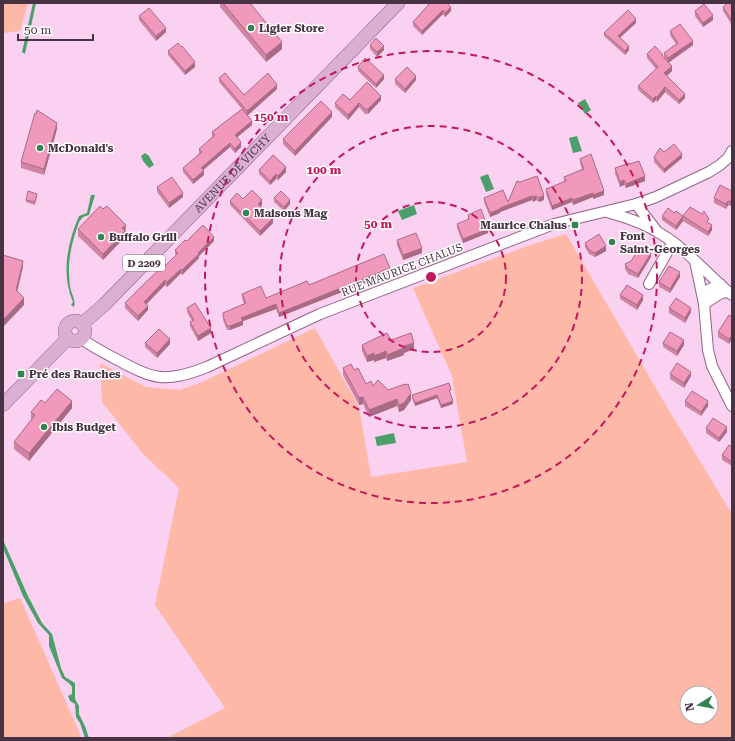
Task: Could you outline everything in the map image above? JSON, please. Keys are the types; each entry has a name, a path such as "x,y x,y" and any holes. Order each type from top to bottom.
{"main road":[{"name":"AVENUE DE VICHY","path":"82,324 104,304 398,3"},
{"path":"74,321 82,324 85,331 82,339 75,342 67,339 64,332 67,324 74,321"},
{"path":"3,405 67,339"},
{"path":"3,400 15,392"}],"street":[{"name":"RUE MAURICE CHALUS","path":"82,339 140,372 156,377 174,377 189,374 320,314 554,224 606,212 656,197 709,172 728,158 732,151"},
{"path":"636,204 656,230"},
{"path":"606,212 625,217 656,230 673,242 730,293"},
{"path":"649,284 673,242"},
{"path":"695,261 704,304 708,350 712,366 732,406"},
{"path":"702,293 720,284"},
{"path":"704,304 721,293 730,293"}],"shaded area":[{"path":"3,3 28,3 20,31 3,33"},
{"path":"33,3 36,3 25,54 22,52"},
{"path":"585,99 591,110 585,114 578,103"},
{"path":"577,136 582,151 573,153 569,138"},
{"path":"145,153 149,156 154,165 149,168 141,156"},
{"path":"488,174 494,189 486,192 480,177"},
{"path":"91,195 95,195 89,215 83,217 79,222 70,253 69,277 74,307 71,305 73,302 67,281 67,259 71,237 79,216 87,213"},
{"path":"414,205 417,214 402,220 398,211"},
{"path":"566,234 661,397 732,514 732,738 167,738 225,708 155,605 179,488 144,455 102,402 100,363 146,387 180,390 200,383 315,328 359,407 371,477 467,462 452,376 413,288 536,243"},
{"path":"394,433 396,443 377,446 375,437"},
{"path":"3,540 42,623 52,634 61,668 65,677 75,683 75,699 79,706 79,714 89,738 85,738 80,723 76,717 75,704 70,701 68,696 72,694 72,687 62,678 49,646 49,635 38,623 23,596 3,548"},
{"path":"20,598 80,734 80,738 3,738 3,603"}],"building":[{"name":"Ligier Store","path":"223,3 250,3 282,42 266,55"},
{"path":"430,3 447,3 451,7 445,13 443,10 422,31 413,22"},
{"path":"728,3 732,6 732,21 723,7"},
{"path":"704,4 713,15 703,23 695,11"},
{"path":"149,8 166,28 156,36 139,16"},
{"path":"628,10 636,19 618,36 629,46 625,51 604,33"},
{"path":"680,24 693,41 668,58 664,53 678,43 670,31"},
{"path":"376,38 384,46 377,52 370,45"},
{"path":"178,43 195,62 185,71 168,51"},
{"path":"655,46 672,66 664,73 685,94 679,100 665,87 657,97 656,96 653,99 638,86 658,67 647,54"},
{"path":"365,58 384,75 376,84 358,67"},
{"path":"407,67 416,76 405,89 395,79"},
{"path":"225,73 244,95 268,73 277,85 247,111 219,78"},
{"path":"367,82 381,96 368,109 365,109 359,103 348,115 335,103 343,94 350,100"},
{"path":"321,101 332,112 295,151 283,139"},
{"path":"242,109 252,121 235,135 241,142 235,149 230,143 201,168 204,170 193,180 183,168 202,152 199,149 215,135 212,132"},
{"name":"McDonald's","path":"37,110 57,123 44,169 21,162"},
{"path":"674,144 682,154 664,169 654,157 660,148 664,152"},
{"path":"591,154 604,191 573,200 572,198 552,206 546,189 566,181 564,177 584,169 580,159"},
{"path":"273,155 286,167 278,176 276,174 270,181 259,170"},
{"path":"639,161 645,176 626,184 624,180 620,182 615,168"},
{"path":"537,176 544,195 539,198 532,196 490,213 484,198 503,190 508,202 517,181 520,182"},
{"path":"172,177 183,193 169,203 157,187"},
{"path":"720,185 732,191 732,198 730,202 728,201 726,204 714,198"},
{"path":"252,190 262,200 258,204 273,218 260,231 230,201 237,193 243,199"},
{"path":"28,191 37,194 35,202 26,200"},
{"path":"281,191 290,200 284,207 274,198"},
{"name":"Buffalo Grill","path":"100,206 103,209 107,206 126,225 122,228 125,231 103,254 78,229"},
{"path":"690,207 702,214 704,211 709,219 707,222 712,225 708,232 683,216"},
{"path":"668,208 674,213 676,211 683,216 676,226 662,216"},
{"path":"481,209 488,229 463,239 457,224 469,219 468,215"},
{"path":"203,225 214,237 182,270 181,269 167,282 165,280 144,302 148,306 138,316 125,303 178,253 175,250 185,240 187,241"},
{"path":"416,233 422,248 403,255 397,240"},
{"path":"599,234 606,246 595,253 589,250 585,243"},
{"path":"641,246 651,253 638,274 628,269 625,264 631,261"},
{"path":"384,254 390,268 279,313 276,304 241,318 243,321 227,326 223,313 246,303 242,294 261,286 266,298 307,281 309,285"},
{"path":"3,255 23,261 16,290 24,298 3,320"},
{"path":"669,266 680,272 670,289 659,282"},
{"path":"627,285 643,295 637,305 620,295"},
{"path":"676,298 691,308 685,318 669,308"},
{"path":"195,303 211,328 198,336 190,322 194,320 187,308"},
{"path":"729,315 732,317 732,335 729,339 718,332"},
{"path":"159,329 170,339 157,353 145,343"},
{"path":"670,332 684,340 677,351 663,343"},
{"path":"387,333 391,340 411,333 414,343 404,346 404,348 387,355 386,351 374,356 374,353 367,356 362,345"},
{"path":"677,363 691,372 684,383 670,374"},
{"path":"351,364 354,370 358,368 366,384 371,381 373,386 378,380 388,390 408,384 411,393 404,403 399,405 397,399 369,410 363,397 359,398 343,368"},
{"path":"449,383 451,390 449,390 453,401 441,405 437,395 415,403 412,395"},
{"name":"Ibis Budget","path":"57,389 72,401 29,453 14,442 35,415 31,412 41,400 45,403"},
{"path":"692,391 708,401 701,412 685,401"},
{"path":"713,418 727,427 719,438 706,428"},
{"path":"729,445 732,447 732,462 722,455"}],"place":[{"name":"Ligier Store","path":"251,28"},
{"name":"McDonald's","path":"40,148"},
{"name":"Maisons Mag","path":"246,213"},
{"name":"Maurice Chalus","path":"575,225"},
{"name":"Buffalo Grill","path":"101,237"},
{"name":"Font Saint-Georges","path":"612,242"},
{"name":"Pré des Rauches","path":"21,374"},
{"name":"Ibis Budget","path":"44,427"}]}
